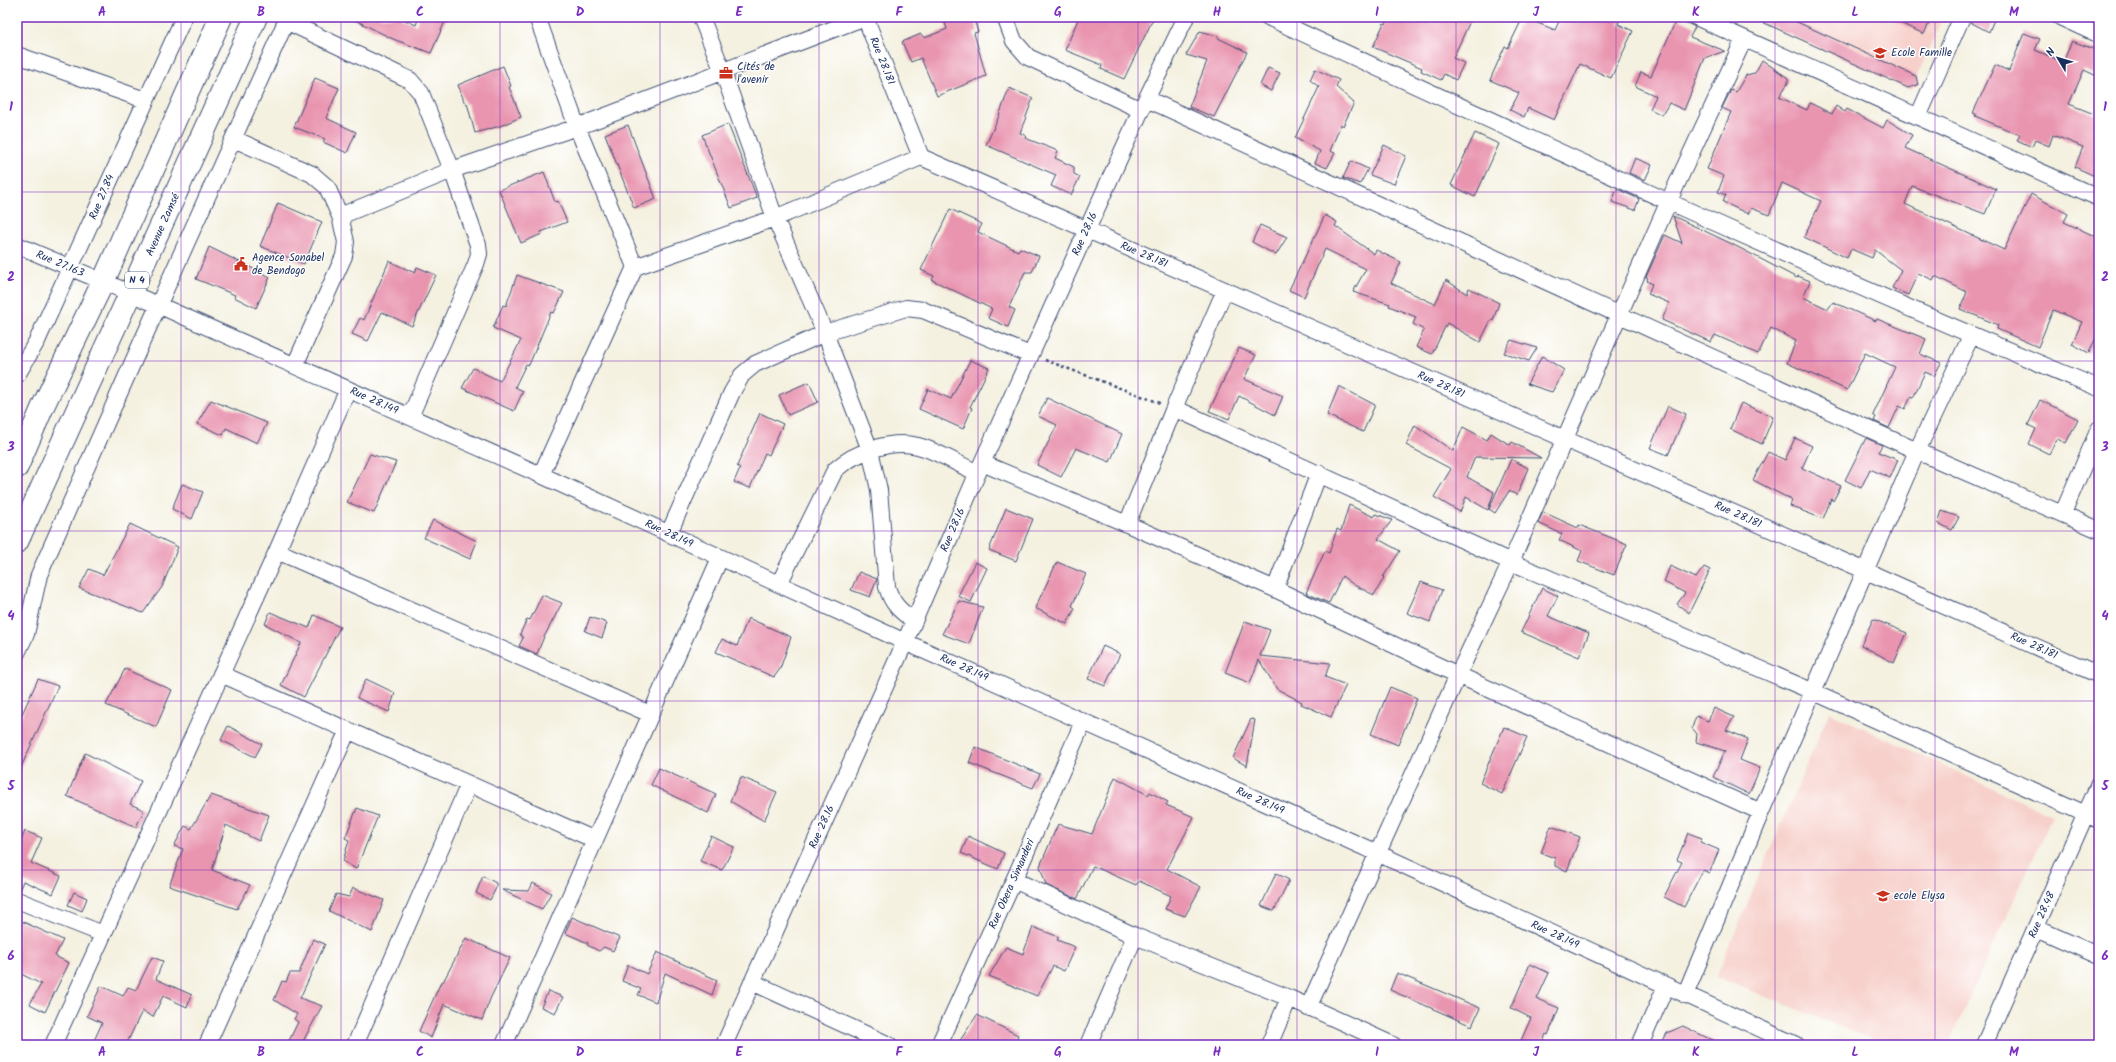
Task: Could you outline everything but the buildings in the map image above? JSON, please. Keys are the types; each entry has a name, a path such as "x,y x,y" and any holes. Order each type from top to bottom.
{"highway":[{"name":"N 4","path":"17,467 44,404 103,282 222,17"},
{"name":"Avenue Zamsé","path":"17,542 256,17"}],"street":[{"name":"Rue 27.84","path":"17,375 37,341 69,268 87,232 144,100 184,17"},
{"path":"537,17 577,127 635,267"},
{"path":"701,17 723,72 775,218 825,333 870,450 878,490 887,587 891,600 899,611 914,621"},
{"path":"340,216 452,170 577,127 865,17"},
{"name":"Rue 28.181","path":"865,17 921,157 1087,231 1566,439 2099,675"},
{"path":"1005,17 1014,41 1028,57 1144,104 1618,314 1917,451 2063,513 2099,530"},
{"name":"Rue 28.16","path":"724,1045 905,642 1030,355 1144,104 1186,17"},
{"path":"1268,17 1668,203 1971,336 2099,388"},
{"path":"1696,17 1744,40 2099,198"},
{"path":"1918,117 1962,17"},
{"path":"2060,17 2099,35"},
{"path":"17,653 26,634 39,575 158,305 287,19 410,80 416,86 421,93 452,170 478,244 479,254 410,416"},
{"path":"1308,1008 1566,439 1618,314 1744,40"},
{"path":"17,55 144,100"},
{"path":"234,139 312,174 327,187 340,216 346,242 344,256 295,365"},
{"path":"541,475 635,267 775,218 921,157"},
{"name":"Rue 27.163","path":"17,245 131,294"},
{"path":"1127,524 1174,408 1225,290"},
{"name":"Rue 28.149","path":"131,294 295,365 541,475 669,533 720,558 1377,853 1796,1045"},
{"path":"669,533 732,392 742,375 755,364 825,333 906,308 923,310 1030,355"},
{"path":"1685,995 1761,812 1917,451 1971,336"},
{"path":"57,1044 103,934 277,552 348,389"},
{"path":"1174,408 1511,562 1814,692 2092,817"},
{"path":"2063,513 2099,428"},
{"path":"779,584 835,470 845,461 870,450 902,444 919,446 1127,524 1275,589 1458,675 1761,812"},
{"path":"1275,589 1319,473"},
{"path":"277,552 650,714"},
{"path":"504,1045 720,558"},
{"path":"221,674 595,840"},
{"name":"Rue Obera Simanderi","path":"939,1045 1014,880 1083,722"},
{"path":"207,1045 348,730"},
{"path":"355,1045 469,784"},
{"name":"Rue 28.48","path":"1984,1045 2036,928 2092,817 2099,784"},
{"path":"1014,880 1135,936 1289,998 1308,1008 1393,1045"},
{"path":"17,900 103,934"},
{"path":"2036,928 2099,956"},
{"path":"1088,1045 1135,936"},
{"path":"752,982 889,1045"},
{"path":"1640,1045 1666,986"},
{"path":"1269,1045 1289,998"}],"path":[{"path":"1030,355 1174,408"}],"shaded area":[{"name":"Ecole Famille","path":"1754,17 1943,17 1911,90"},
{"name":"ecole Elysa","path":"1829,712 2052,816 1948,1045 1887,1045 1716,977"}],"place":[{"name":"Ecole Famille","path":"1880,53"},
{"name":"Cités de l'avenir","path":"726,73"},
{"name":"Agence Sonabel de Bendogo","path":"241,264"},
{"name":"ecole Elysa","path":"1883,896"}]}
